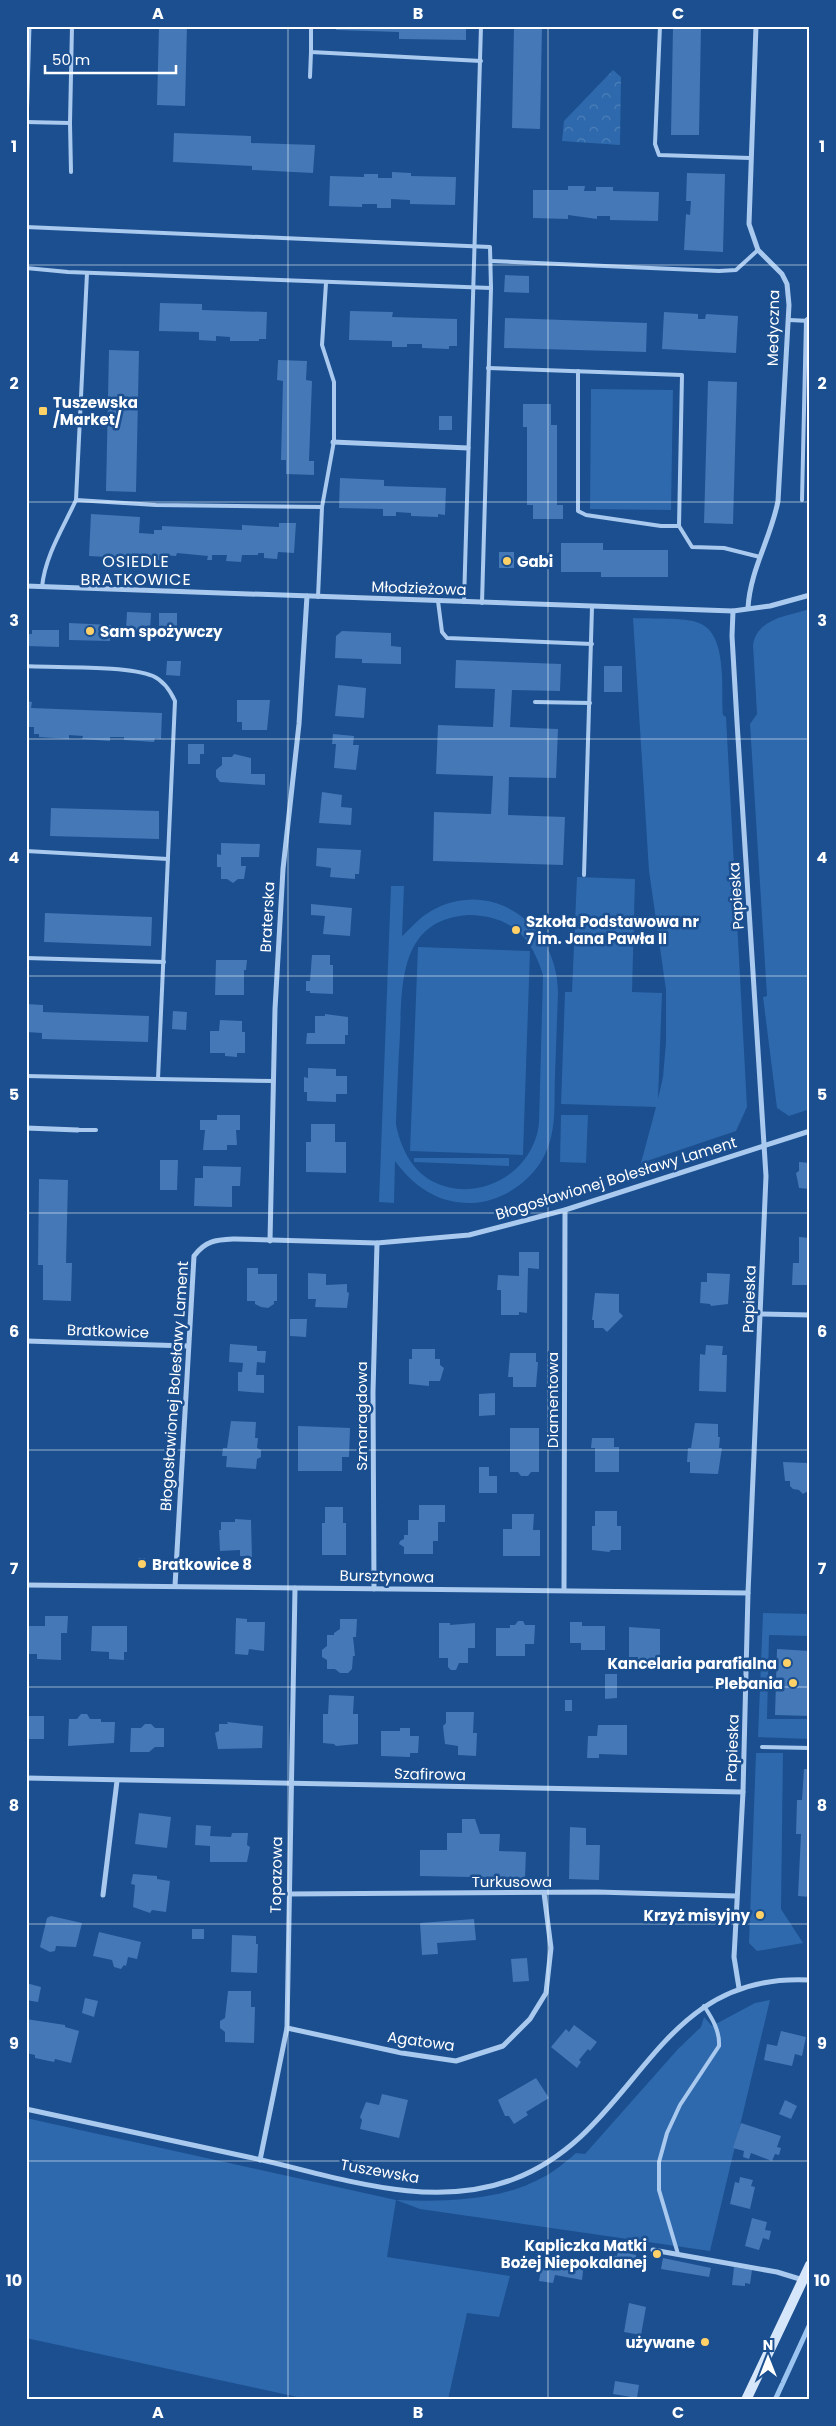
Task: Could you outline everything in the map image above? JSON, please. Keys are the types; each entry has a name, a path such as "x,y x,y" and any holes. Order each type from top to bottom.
{"street":[{"path":"26,124 29,26"},
{"name":"Medyczna","path":"748,608 754,572 778,501 789,320 787,284 782,274 758,250 749,224 756,26"},
{"path":"333,442 468,448"},
{"name":"Młodzieżowa","path":"26,586 592,607 733,610 770,606 810,594"},
{"name":"Braterska","path":"270,1241 275,1009 282,869 299,724 306,596"},
{"name":"Papieska","path":"733,610 737,722 766,1180 748,1592 743,1792 736,1896 734,1957 739,1988"},
{"path":"26,1128 78,1130"},
{"name":"Błogosławionej Bolesławy Lament","path":"175,1586 194,1256 203,1244 220,1240 376,1243 469,1235 565,1210 810,1131"},
{"name":"Diamentowa","path":"564,1590 565,1210"},
{"name":"Szmaragdowa","path":"374,1589 373,1392 376,1243"},
{"path":"761,1314 810,1315"},
{"name":"Bratkowice","path":"26,1341 188,1346"},
{"name":"Bursztynowa","path":"26,1585 748,1592"},
{"name":"Topazowa","path":"260,2160 287,2028 295,1588"},
{"name":"Szafirowa","path":"26,1778 743,1792"},
{"path":"103,1895 117,1781"},
{"name":"Turkusowa","path":"288,1894 597,1892 736,1896"},
{"name":"Agatowa","path":"287,2028 402,2053 456,2061 503,2046 530,2019 546,1992 551,1948 544,1893"},
{"name":"Tuszewska","path":"26,2109 391,2189 422,2192 456,2192 513,2180 559,2156 589,2130 669,2036 686,2019 722,1995 739,1988 785,1978 810,1980"},
{"path":"653,2250 777,2272 802,2280"},
{"path":"746,2400 810,2265"}],"lane":[{"path":"71,172 72,26"},
{"path":"310,77 311,26"},
{"path":"464,602 482,26"},
{"path":"660,26 655,144 659,155 750,158"},
{"path":"311,52 481,61"},
{"path":"26,124 70,124"},
{"path":"26,227 490,247 491,288 482,603"},
{"path":"491,262 719,271 736,270 758,250"},
{"path":"26,268 87,273 326,284 491,288"},
{"path":"42,587 51,551 76,500 87,273"},
{"path":"318,597 322,507 333,442 334,382 322,345 326,284"},
{"path":"789,320 809,319 802,500"},
{"path":"488,368 682,375 679,526 692,547 724,548 760,557"},
{"path":"578,371 578,511 586,515 661,526 679,526"},
{"path":"76,500 156,505 322,507"},
{"path":"438,601 442,632 447,638 592,644"},
{"path":"584,875 592,607"},
{"path":"26,666 134,671 154,676 167,686 175,701 158,1079"},
{"path":"535,702 590,703"},
{"path":"26,851 168,859"},
{"path":"26,958 164,962"},
{"path":"26,1076 273,1082"},
{"path":"78,1130 96,1130"},
{"path":"762,1747 810,1748"},
{"path":"678,2254 659,2190 659,2162 667,2133 680,2105 719,2046 720,2039 716,2027 704,2006"}],"green space":[{"path":"613,70 621,77 620,145 562,141 564,121"},
{"path":"591,389 673,390 671,510 590,509"},
{"path":"810,609 810,1109 789,1116 777,1108 763,997 767,996 750,724 757,714 753,645 760,629 767,624 783,616"},
{"path":"633,618 677,619 699,623 708,629 715,638 719,650 723,715 726,717 747,1107 736,1131 641,1163 656,1107 561,1104 565,992 572,992 577,877 635,879 632,992 662,993 658,1099 663,1077 666,1042 666,990 649,871"},
{"path":"391,886 404,886 402,936 431,911 454,902 477,900 498,904 518,914 534,928 547,947 555,969 558,993 554,1115 553,1130 547,1150 532,1174 511,1191 485,1201 472,1203 449,1201 428,1192 410,1179 395,1161 394,1203 379,1202","holes":["469,915 497,919 517,931 532,949 543,975 539,1123 535,1141 527,1157 515,1170 501,1180 485,1186 467,1189 450,1187 432,1181 418,1171 408,1157 398,1132 396,1124 402,994 409,957 417,941 429,928 446,919"]},
{"path":"418,947 530,951 523,1155 410,1151"},
{"path":"561,1115 588,1115 586,1163 560,1162"},
{"path":"414,1158 509,1158 509,1166 414,1162"},
{"path":"763,1613 810,1614 810,1636 769,1635 767,1719 810,1719 810,1739 758,1737"},
{"path":"756,1753 783,1753 781,1909 803,1943 757,1951 749,1943"},
{"path":"770,2000 710,2251 420,2209 396,2200 436,2201 477,2198 516,2189 535,2182 555,2170 576,2153 585,2154 678,2049 701,2027 704,2017 712,2026 755,2003"},
{"path":"26,2118 396,2200 387,2257 510,2276 499,2317 467,2313 448,2400 311,2400 26,2338"}],"building":[{"path":"159,26 187,26 185,106 157,105"},
{"path":"336,26 466,26 466,40 399,39 399,32 336,30"},
{"path":"514,26 542,26 540,129 512,128"},
{"path":"673,26 701,26 699,135 671,135"},
{"path":"174,133 251,136 251,143 315,145 313,173 252,170 252,166 173,162"},
{"path":"392,172 411,173 411,176 456,177 455,205 410,204 410,200 391,199 391,208 377,208 377,204 362,204 362,207 329,206 330,176 364,177 364,174 378,174 378,178 392,178"},
{"path":"687,173 725,174 723,252 684,250 686,214 690,215 691,201 686,201"},
{"path":"568,186 585,186 584,191 596,191 596,187 613,187 613,191 659,192 658,221 610,220 610,216 597,216 597,219 568,215 568,219 533,218 533,190 568,190"},
{"path":"505,275 529,276 529,293 504,292"},
{"path":"160,303 202,304 202,310 267,312 266,339 259,339 259,341 230,341 230,337 216,336 216,341 199,340 199,332 159,331"},
{"path":"350,311 393,312 392,317 457,319 457,346 449,346 449,349 422,348 422,344 392,347 392,341 349,340"},
{"path":"664,312 698,314 698,319 705,319 706,314 738,316 736,353 662,349"},
{"path":"505,318 647,323 646,352 504,348"},
{"path":"109,350 139,351 136,492 106,491"},
{"path":"278,360 307,361 306,380 312,381 309,461 314,461 314,475 286,474 286,460 281,460 283,381 277,380"},
{"path":"708,381 737,382 733,524 704,523"},
{"path":"523,404 551,404 551,425 557,425 557,505 563,505 563,519 533,519 533,505 527,505 527,427 523,427"},
{"path":"439,416 452,416 452,430 439,430"},
{"path":"340,478 384,480 384,486 446,488 445,515 438,514 438,517 411,516 411,513 396,512 396,516 383,516 383,509 339,508"},
{"path":"91,514 140,517 139,533 154,534 154,530 162,530 162,526 242,530 242,525 279,527 279,523 296,523 294,553 278,552 277,559 264,558 264,553 242,555 241,562 226,561 227,555 212,555 212,560 207,560 208,556 177,553 176,556 161,555 161,560 89,556"},
{"path":"561,543 603,543 603,550 668,550 668,577 601,577 601,572 561,572"},
{"path":"499,552 514,552 514,568 499,568"},
{"path":"127,612 151,613 150,632 126,630"},
{"path":"159,613 177,613 177,627 159,626"},
{"path":"69,623 111,625 110,641 69,640"},
{"path":"32,630 59,630 59,647 26,646 26,634 32,634"},
{"path":"342,631 391,633 391,646 401,647 401,664 362,663 362,659 335,658 336,636"},
{"path":"456,660 561,664 560,691 512,690 510,727 558,729 556,778 509,777 508,815 565,817 563,865 433,861 434,812 491,814 493,776 436,774 438,725 493,727 495,689 455,688"},
{"path":"167,661 181,661 180,676 166,675"},
{"path":"604,666 622,666 622,692 604,692"},
{"path":"338,685 366,688 364,718 335,716"},
{"path":"237,700 270,700 267,730 242,730 242,722 237,722"},
{"path":"26,701 32,702 31,708 162,713 161,739 155,738 154,742 124,740 124,737 110,737 110,741 82,739 83,736 69,735 69,739 39,737 39,734 34,734 34,727 26,727"},
{"path":"333,734 354,736 353,745 359,745 356,770 334,768 336,744 332,744"},
{"path":"188,744 204,744 204,754 200,754 200,764 188,764"},
{"path":"234,754 251,758 251,774 265,774 265,785 220,782 216,777 216,770 222,765 222,757 232,757"},
{"path":"322,792 342,795 341,807 352,808 351,825 319,823"},
{"path":"51,808 159,811 159,839 50,836"},
{"path":"221,843 260,844 259,857 241,857 241,866 246,866 244,879 238,879 233,883 227,879 221,879 221,867 217,867 217,854 221,855"},
{"path":"317,848 361,850 359,874 355,874 355,879 330,877 331,868 316,866"},
{"path":"311,904 352,908 350,936 323,934 325,916 311,915"},
{"path":"45,913 152,917 151,946 44,942"},
{"path":"312,955 330,955 330,965 333,965 333,994 310,993 310,991 306,991 306,981 310,981"},
{"path":"216,960 247,960 246,970 244,970 244,995 215,995"},
{"path":"26,1004 43,1005 43,1012 149,1016 148,1042 42,1039 42,1033 26,1032"},
{"path":"173,1011 187,1012 186,1030 172,1029"},
{"path":"325,1014 348,1017 348,1035 345,1035 345,1044 306,1044 307,1033 315,1033 315,1016 325,1016"},
{"path":"220,1020 242,1021 242,1032 245,1032 245,1053 237,1053 237,1057 225,1056 225,1053 210,1053 210,1031 219,1031"},
{"path":"308,1068 336,1069 336,1076 347,1076 347,1094 336,1094 336,1102 307,1101 307,1092 304,1092 304,1077 308,1078"},
{"path":"217,1115 240,1115 240,1130 236,1130 237,1145 227,1145 227,1150 203,1150 205,1130 200,1130 200,1120 217,1120"},
{"path":"311,1124 335,1124 335,1142 346,1142 346,1173 306,1172 306,1142 311,1142"},
{"path":"160,1160 178,1160 177,1190 160,1190"},
{"path":"799,1162 810,1163 810,1189 799,1188 796,1173 799,1171"},
{"path":"203,1166 241,1167 240,1186 232,1186 232,1207 194,1206 195,1178 203,1178"},
{"path":"39,1179 68,1180 66,1263 72,1263 71,1301 43,1300 43,1265 38,1265"},
{"path":"799,1237 810,1238 810,1285 792,1285 793,1263 799,1263"},
{"path":"519,1252 539,1252 539,1269 528,1268 527,1313 519,1312 519,1315 501,1315 501,1290 497,1290 498,1275 519,1276"},
{"path":"247,1268 258,1268 258,1274 277,1274 277,1301 274,1301 274,1304 268,1308 255,1304 255,1301 247,1301"},
{"path":"308,1273 326,1274 326,1285 347,1284 347,1292 349,1293 347,1308 315,1307 316,1299 308,1299"},
{"path":"707,1273 730,1274 728,1304 711,1306 710,1304 700,1303 701,1282 707,1282"},
{"path":"595,1293 619,1294 619,1312 623,1316 607,1332 603,1328 594,1328 594,1320 592,1320"},
{"path":"290,1319 307,1319 306,1337 290,1336"},
{"path":"230,1344 257,1346 257,1351 266,1351 265,1363 257,1362 256,1375 264,1375 264,1393 238,1391 238,1372 242,1372 243,1363 229,1362"},
{"path":"706,1345 723,1346 722,1355 727,1355 726,1392 699,1391 700,1354 705,1355"},
{"path":"412,1349 435,1349 435,1359 440,1359 440,1365 444,1368 440,1381 429,1381 429,1386 409,1384 409,1359 412,1359"},
{"path":"510,1353 536,1353 536,1362 538,1362 536,1387 513,1387 513,1377 508,1377"},
{"path":"495,1393 495,1415 479,1416 479,1394"},
{"path":"231,1421 256,1422 255,1438 258,1438 257,1448 261,1450 261,1457 257,1459 256,1469 226,1467 227,1456 222,1456 223,1448 227,1448"},
{"path":"695,1423 718,1424 719,1448 722,1448 718,1474 690,1473 690,1462 687,1462 688,1448 691,1448"},
{"path":"298,1426 350,1428 349,1457 342,1457 342,1471 298,1471"},
{"path":"510,1428 539,1428 539,1472 531,1472 528,1476 521,1476 518,1472 510,1472"},
{"path":"592,1438 614,1438 614,1447 619,1447 619,1472 595,1472 595,1448 591,1448"},
{"path":"783,1462 808,1463 810,1490 803,1494 790,1486 790,1481 785,1481"},
{"path":"479,1467 489,1467 489,1476 497,1476 497,1493 479,1493"},
{"path":"419,1505 445,1505 445,1522 438,1522 438,1541 433,1541 433,1554 404,1554 404,1547 399,1544 404,1539 404,1535 408,1535 408,1520 419,1520"},
{"path":"325,1507 343,1507 343,1523 346,1523 346,1555 322,1555 322,1523 325,1523"},
{"path":"595,1511 617,1511 617,1526 621,1526 621,1550 611,1550 609,1552 592,1550 592,1526 595,1526"},
{"path":"512,1514 534,1514 533,1530 540,1530 540,1556 503,1556 503,1529 512,1529"},
{"path":"235,1519 251,1520 252,1557 240,1556 240,1550 220,1551 219,1530 221,1530 221,1522 235,1522"},
{"name":"Bratkowice 8","path":"139,1558 145,1558 145,1569 139,1569"},
{"path":"45,1616 68,1616 67,1633 61,1633 61,1660 37,1659 37,1654 26,1654 28,1626 45,1626"},
{"path":"236,1618 247,1619 247,1622 265,1622 264,1651 249,1649 248,1655 235,1654"},
{"path":"340,1619 357,1619 356,1637 353,1637 355,1656 353,1656 352,1669 348,1673 327,1669 327,1660 322,1657 322,1650 327,1646 327,1635 334,1635 340,1629"},
{"path":"518,1621 523,1621 525,1625 535,1625 534,1644 525,1644 525,1656 496,1656 496,1628 510,1628 510,1625 515,1625"},
{"path":"570,1622 582,1622 582,1626 605,1626 605,1650 581,1650 581,1643 570,1643"},
{"path":"439,1623 450,1623 450,1625 475,1623 475,1648 468,1648 468,1663 459,1663 456,1670 451,1670 448,1667 448,1658 439,1658"},
{"path":"92,1626 127,1626 127,1652 124,1652 124,1660 109,1659 109,1652 91,1651"},
{"path":"629,1627 660,1629 660,1659 647,1661 647,1659 638,1659 638,1657 629,1657"},
{"name":"Plebania","path":"777,1649 810,1651 810,1716 775,1715"},
{"path":"605,1674 617,1674 617,1698 605,1699"},
{"path":"329,1695 354,1696 353,1714 358,1714 358,1744 336,1746 323,1743 323,1714 328,1714"},
{"path":"565,1700 572,1700 572,1711 565,1711"},
{"path":"446,1712 474,1712 473,1733 477,1733 476,1756 458,1755 458,1746 445,1744 443,1726 446,1723"},
{"path":"81,1714 87,1714 90,1719 101,1719 101,1722 115,1722 114,1743 68,1746 69,1719 77,1719"},
{"path":"26,1716 44,1716 44,1739 26,1739"},
{"path":"227,1722 263,1726 262,1748 218,1749 215,1733 219,1731 219,1724 228,1724"},
{"path":"145,1724 151,1724 155,1728 164,1728 164,1747 155,1747 149,1752 130,1752 131,1728 141,1728"},
{"path":"598,1725 627,1725 627,1755 599,1754 599,1758 587,1758 588,1736 597,1736"},
{"path":"400,1728 410,1728 410,1736 419,1736 418,1753 410,1753 410,1757 381,1756 381,1731 400,1731"},
{"path":"804,1769 810,1769 810,1897 798,1896 801,1834 796,1834 797,1800 802,1800"},
{"path":"139,1813 171,1817 167,1848 135,1844"},
{"path":"462,1819 475,1819 480,1834 500,1834 499,1851 526,1852 525,1878 420,1876 420,1850 447,1850 447,1833 462,1833"},
{"path":"196,1825 211,1826 210,1836 231,1837 232,1833 248,1833 247,1845 250,1847 247,1862 210,1862 210,1846 195,1845"},
{"path":"570,1827 586,1828 586,1845 600,1845 599,1880 569,1879"},
{"path":"133,1874 157,1876 157,1879 170,1881 166,1912 152,1910 150,1913 133,1907 135,1885 131,1884"},
{"path":"51,1916 82,1923 76,1947 56,1946 55,1951 50,1952 40,1947 47,1918"},
{"path":"474,1919 476,1940 437,1943 438,1954 422,1955 420,1923"},
{"path":"192,1929 204,1929 204,1939 192,1939"},
{"path":"99,1932 141,1942 137,1959 128,1957 126,1966 124,1965 121,1969 114,1967 112,1960 93,1956"},
{"path":"232,1935 256,1936 256,1944 258,1944 257,1973 231,1972"},
{"path":"527,1958 529,1981 513,1982 511,1959"},
{"path":"26,1983 41,1987 38,2002 26,2000"},
{"path":"228,1991 251,1991 251,2007 255,2007 254,2043 225,2042 225,2032 220,2028 220,2021 225,2018"},
{"path":"85,1998 98,2001 94,2017 82,2013"},
{"path":"26,2019 65,2025 65,2027 79,2031 71,2063 55,2059 54,2062 35,2058 35,2055 26,2053"},
{"path":"574,2025 597,2042 579,2060 581,2062 577,2068 551,2047 566,2029 569,2032"},
{"path":"781,2031 806,2037 802,2056 795,2054 792,2066 764,2060 767,2044 777,2046"},
{"path":"536,2078 549,2098 526,2112 528,2115 514,2124 509,2116 505,2116 498,2100"},
{"path":"382,2094 408,2100 399,2138 360,2129 362,2120 360,2117 366,2102 379,2105"},
{"path":"785,2100 797,2106 791,2119 779,2114"},
{"path":"741,2123 781,2136 777,2147 781,2148 779,2155 775,2154 772,2161 751,2153 749,2159 743,2157 744,2151 733,2148"},
{"path":"740,2177 753,2180 751,2186 755,2187 750,2209 730,2204 735,2182 739,2183"},
{"path":"752,2218 767,2222 765,2230 771,2231 769,2240 763,2238 759,2250 745,2246"},
{"path":"618,2251 636,2255 636,2260 642,2261 640,2270 605,2264 607,2255 617,2256"},
{"path":"543,2257 584,2263 582,2280 555,2275 553,2283 539,2281"},
{"path":"663,2258 711,2268 709,2277 661,2269"},
{"path":"734,2267 752,2270 750,2284 745,2283 745,2286 732,2285"},
{"path":"629,2303 646,2307 641,2335 624,2332"},
{"path":"615,2381 639,2385 637,2398 613,2394"}],"waterway":[{"path":"775,2400 810,2324"}],"place":[{"name":"Tuszewska /Market/","path":"43,411"},
{"name":"Gabi","path":"507,561"},
{"name":"Sam spożywczy","path":"90,631"},
{"name":"Szkoła Podstawowa nr 7 im. Jana Pawła II","path":"516,930"},
{"name":"Bratkowice 8","path":"142,1564"},
{"name":"Kancelaria parafialna","path":"787,1663"},
{"name":"Plebania","path":"793,1683"},
{"name":"Krzyż misyjny","path":"760,1915"},
{"name":"Kapliczka Matki Bożej Niepokalanej","path":"657,2254"},
{"name":"używane","path":"705,2342"}],"district":[{"name":"OSIEDLE BRATKOWICE","path":"136,570"}]}
